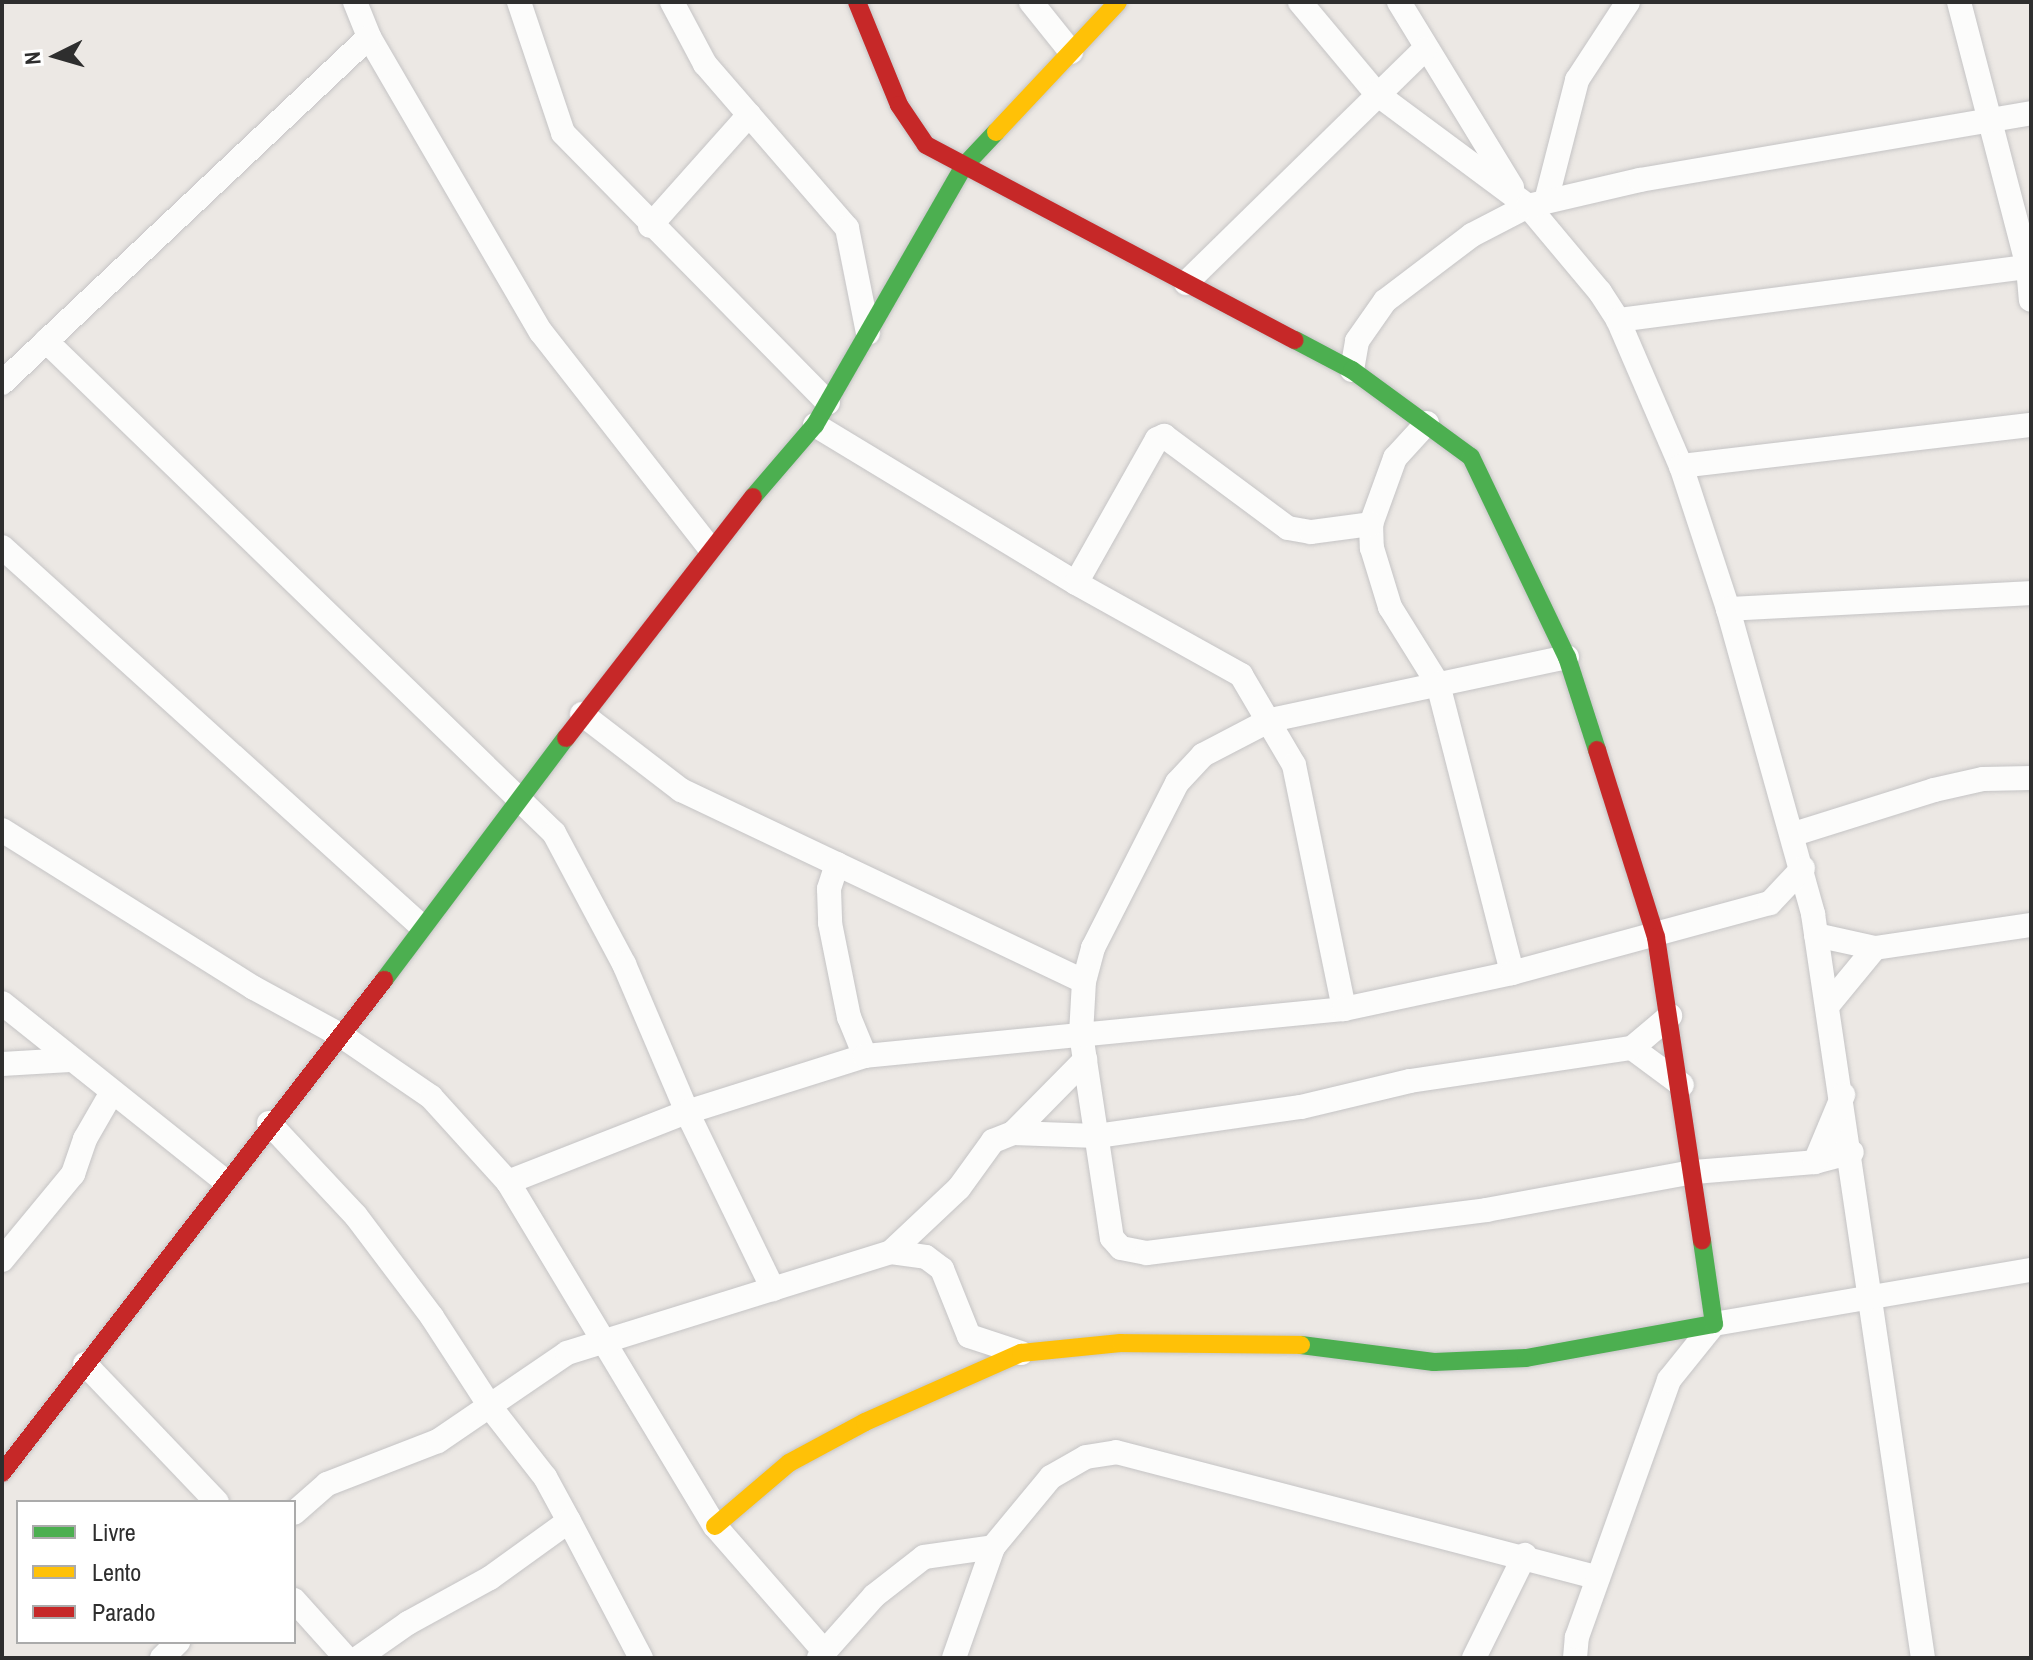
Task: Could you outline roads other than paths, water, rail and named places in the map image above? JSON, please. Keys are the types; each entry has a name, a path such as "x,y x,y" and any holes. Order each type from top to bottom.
{"street":[{"path":"355,2 369,37 541,332 709,547"},
{"path":"519,2 563,133 650,226 828,403"},
{"path":"672,2 705,64 847,228 868,333"},
{"path":"857,2 899,105 926,145 1352,370 1471,457 1567,657 1656,937 1682,1085 1714,1324 1669,1380 1598,1578 1575,1658"},
{"path":"1031,2 1071,52"},
{"path":"2,1473 269,1123 342,1036 420,925 709,547 815,425 964,166 1118,2"},
{"path":"1300,2 1377,94 1531,202"},
{"path":"1399,2 1425,49 1531,202 1618,320 1681,466 1728,609 1794,834 1815,925 1852,1152 1923,1658"},
{"path":"1531,202 1577,80 1628,2"},
{"path":"1959,2 2030,266 2031,300"},
{"path":"2,383 369,37"},
{"path":"1186,283 1425,49"},
{"path":"1352,370 1357,341 1385,301 1472,235 1531,202 1640,180 1990,123 2031,113"},
{"path":"650,226 749,115"},
{"path":"1618,320 2030,266"},
{"path":"46,341 519,796 561,846 624,964 687,1112 773,1289"},
{"path":"1427,423 1395,458 1371,524 1372,548 1390,607 1438,684 1512,973"},
{"path":"815,425 1076,583 1235,670 1270,720 1294,765 1344,1009"},
{"path":"1681,466 2031,425"},
{"path":"1076,583 1157,439 1164,436 1288,528 1311,532 1371,524"},
{"path":"2,547 420,925"},
{"path":"1728,609 2031,593"},
{"path":"1567,657 1270,720 1203,755 1177,783 1093,948 1084,981 1081,1034 1112,1238 1133,1252 1486,1210 1694,1172 1815,1162 1852,1152"},
{"path":"582,714 681,790 1084,981"},
{"path":"1794,834 1934,790 1983,779 2031,778"},
{"path":"2,830 254,988 342,1036 431,1097 508,1182 600,1341 715,1526 822,1655 874,1596 924,1557 993,1547"},
{"path":"837,864 829,889 830,923 849,1017 865,1056"},
{"path":"508,1182 687,1112 865,1056 1344,1009 1512,973 1656,937 1770,903 1803,868"},
{"path":"1770,903 1815,925 1875,948 2031,925"},
{"path":"1828,1005 1875,948"},
{"path":"2,1003 225,1181"},
{"path":"1013,1133 1097,1136 1301,1107 1410,1081 1632,1048 1670,1016"},
{"path":"1632,1048 1682,1085"},
{"path":"2,1064 70,1060"},
{"path":"891,1252 959,1188 982,1150 1013,1133 1085,1060"},
{"path":"2,1260 73,1174 85,1139 112,1092"},
{"path":"1815,1162 1843,1095"},
{"path":"269,1123 356,1216 432,1317 491,1408 545,1477 641,1658"},
{"path":"296,1511 327,1484 438,1441 491,1408 554,1359 600,1341 891,1252 926,1257 942,1269 969,1336 1021,1353"},
{"path":"715,1526 789,1463 865,1422 1021,1353 1121,1343 1283,1343 1404,1361 1526,1358 2031,1270"},
{"path":"85,1364 215,1500"},
{"path":"954,1658 993,1547 1051,1477 1086,1457 1116,1452 1525,1555 1598,1578"},
{"path":"358,1658 408,1623 490,1578 569,1521"},
{"path":"1474,1658 1525,1555"},
{"path":"296,1603 346,1658"}]}
